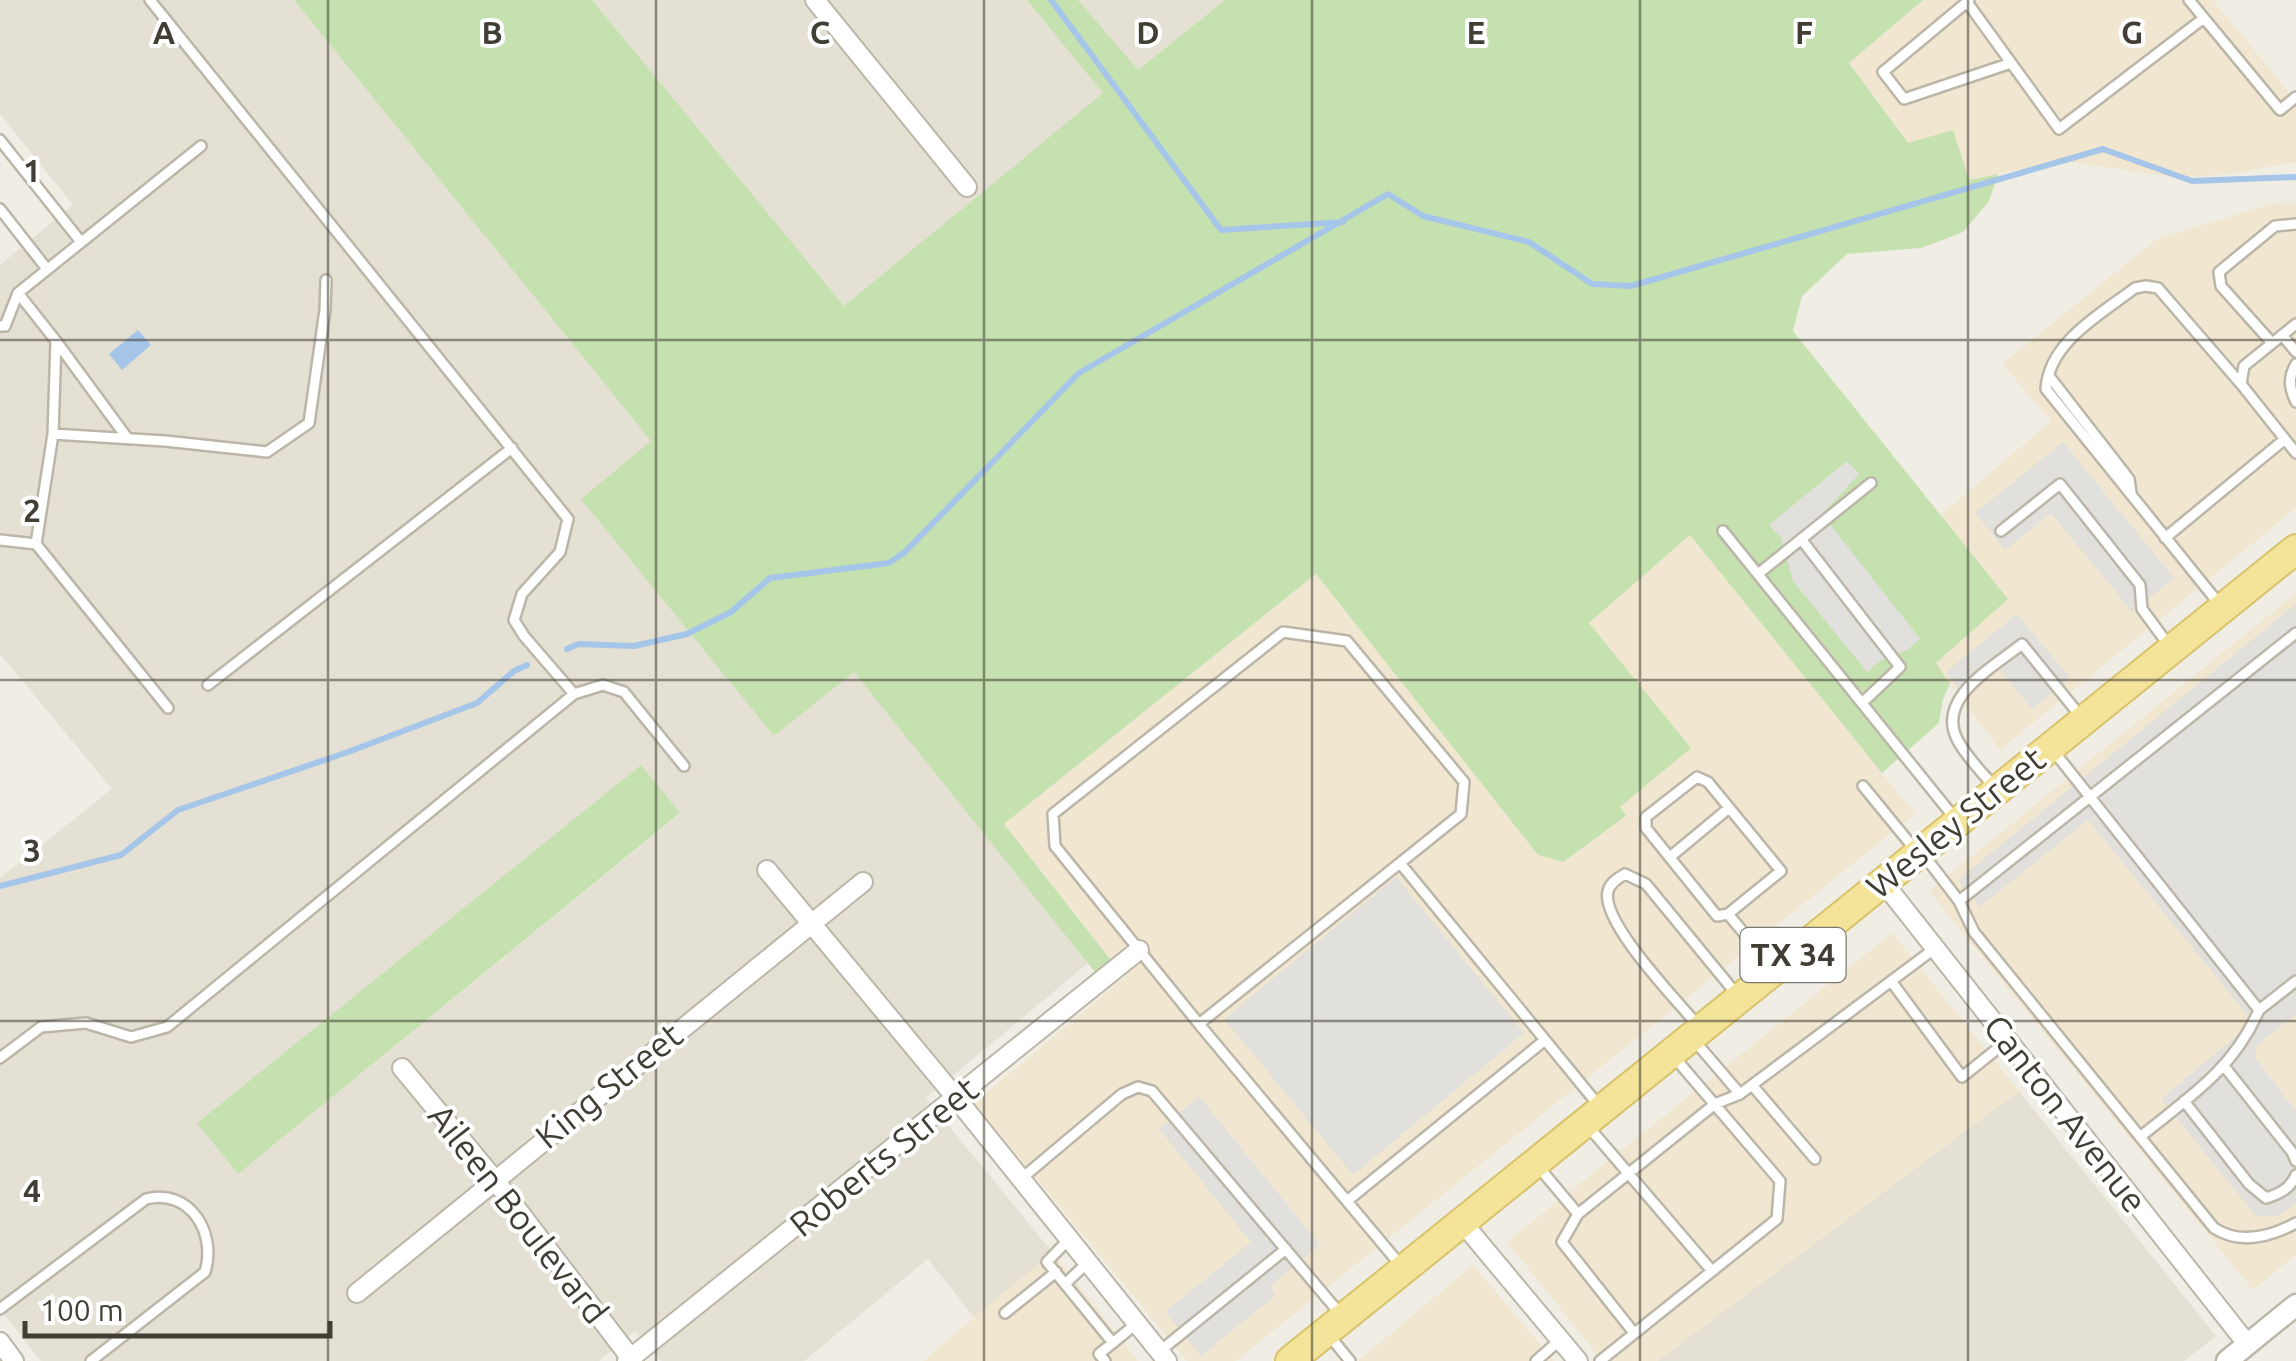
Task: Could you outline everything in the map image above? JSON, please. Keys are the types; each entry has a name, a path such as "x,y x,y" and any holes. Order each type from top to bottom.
{"main road":[{"name":"Wesley Street","path":"1290,1361 2296,549"}],"street":[{"path":"815,0 967,187"},
{"path":"766,870 957,1099 1163,1356"},
{"name":"King Street","path":"357,1293 862,882"},
{"name":"Canton Avenue","path":"1883,882 2248,1344"},
{"name":"Roberts Street","path":"630,1360 1139,950"},
{"name":"Aileen Boulevard","path":"402,1068 494,1179 630,1360"},
{"path":"1462,1222 1578,1361"},
{"path":"2227,1361 2296,1305"},
{"path":"0,1342 14,1361"}],"lane":[{"path":"150,0 568,519 560,552 522,594 514,620 574,694"},
{"path":"2189,0 2280,110 2296,97"},
{"path":"2011,62 1904,99 1883,72 1968,1 2060,129 2204,18"},
{"path":"0,140 81,242"},
{"path":"0,326 5,326 18,292 200,146"},
{"path":"0,210 47,270"},
{"path":"2272,343 2221,286 2219,272 2275,226 2296,224"},
{"path":"53,434 267,452 308,422 322,340 326,280"},
{"path":"2222,608 2046,388 2047,374 2072,336 2135,288 2158,288 2296,453"},
{"path":"18,292 128,439"},
{"path":"2241,384 2244,366 2296,324"},
{"path":"2282,335 2296,352"},
{"path":"36,544 53,434 56,341"},
{"path":"2296,364 2289,388 2296,402"},
{"path":"2164,538 2285,440"},
{"path":"208,685 512,448"},
{"path":"1758,574 1871,483"},
{"path":"2001,531 2060,484 2140,585 2142,609 2172,649"},
{"path":"1723,531 1958,822"},
{"path":"1801,539 1900,667 1862,703"},
{"path":"0,540 36,544 168,708"},
{"path":"1199,1024 1461,814 1464,782 1347,641 1283,632 1053,814 1055,846 1199,1024 1404,1269"},
{"path":"1960,901 2296,634"},
{"path":"1997,790 1955,736 1952,718 1964,691 2022,644 2084,720"},
{"path":"0,1058 41,1027 86,1023 131,1038 167,1026 574,694 603,686 624,692 684,766"},
{"path":"2050,747 2259,1010"},
{"path":"1697,777 1708,782 1729,808 1781,870 1728,914 1718,916 1646,828 1646,817 1697,777"},
{"path":"1863,786 1960,901 1974,932 2214,1228 2229,1238 2276,1234 2296,1223"},
{"path":"1670,857 1729,808"},
{"path":"1400,864 1545,1040 1628,1173 1712,1271"},
{"path":"1600,1361 1777,1219 1780,1181 1714,1104 1688,1040 1608,906 1608,890 1614,882 1625,874 1646,884 1740,998"},
{"path":"1728,914 1774,970"},
{"path":"1634,1333 1562,1242 1578,1214 1714,1104 1740,1094 1934,948"},
{"path":"1891,981 1962,1077 2008,1040"},
{"path":"2140,1138 2224,1066 2246,1040 2259,1010 2296,981"},
{"path":"1346,1201 1545,1040"},
{"path":"1688,1040 1740,1094"},
{"path":"2224,1066 2296,1161"},
{"path":"1752,1085 1816,1159"},
{"path":"1020,1179 1122,1094 1138,1086 1152,1091 1286,1249 1335,1325 1350,1361"},
{"path":"2184,1101 2249,1184 2266,1198 2279,1194 2292,1184 2296,1175"},
{"path":"1536,1163 1578,1214"},
{"path":"0,1309 146,1199 162,1194 188,1207 204,1226 211,1253 206,1272 92,1361"},
{"path":"1069,1239 1047,1262 1113,1343"},
{"path":"1163,1356 1286,1249"},
{"path":"1065,1284 1088,1262"},
{"path":"1005,1314 1056,1272"},
{"path":"1105,1361 1099,1354 1137,1323"},
{"path":"1536,1361 1560,1340"}],"shaded area":[{"path":"0,0 294,0 652,442 582,498 774,736 854,671 1088,963 926,1098 1053,1253 974,1317 928,1259 804,1361 661,1361 635,1331 599,1361 41,1361 0,1309 0,878 112,789 0,654 0,265 73,205 0,114","holes":["641,766 680,814 238,1174 198,1122"]},
{"path":"592,0 1027,0 1104,93 844,307"},
{"path":"1078,0 1225,0 1137,71"},
{"path":"1923,0 2213,0 2296,101 2296,162 2180,178 2062,161 1969,180 1908,143 1849,63"},
{"path":"2274,203 2296,203 2296,508 2000,750 1935,664 2008,599 1940,516 2051,421 2002,364 2157,239"},
{"path":"2063,442 2174,578 2132,612 2051,513 2005,550 1975,513"},
{"path":"1847,461 1859,474 1822,514 1920,639 1867,672 1793,581 1781,538 1769,525"},
{"path":"1690,535 1915,814 1236,1361 1187,1361 974,1103 1125,977 1004,824 1316,574 1538,855 1625,815 1619,807 1690,748 1588,623"},
{"path":"2296,593 2296,1255 2253,1290 1929,891"},
{"path":"2296,604 2296,1014 2256,1046 2255,1058 2296,1111 2296,1203 2279,1216 2256,1216 2161,1099 2253,1022 2088,820 1980,907 1958,880"},
{"path":"2017,614 2070,678 2032,709 1993,661 1959,689 1946,672"},
{"path":"1396,877 1524,1033 1353,1175 1224,1019"},
{"path":"1892,933 2019,1091 1657,1361 1602,1361 1507,1242"},
{"path":"2019,1091 2216,1336 2184,1361 1657,1361"},
{"path":"1199,1096 1320,1245 1270,1286 1276,1295 1201,1356 1165,1312 1251,1242 1159,1129"},
{"path":"1053,1253 1138,1361 923,1361 974,1317"},
{"path":"1473,1265 1554,1361 1358,1361"}],"green space":[{"path":"294,0 592,0 844,306 1103,93 1027,0 1078,0 1138,70 1225,0 1923,0 1849,63 1908,143 1953,130 1969,180 1998,174 1989,201 1963,232 1921,248 1847,254 1802,296 1793,331 2008,599 1936,663 1950,684 1939,723 1882,773 1690,535 1589,623 1691,748 1620,807 1626,816 1563,862 1538,855 1316,574 1004,824 1110,959 1095,972 854,672 774,736 581,499 651,441"},
{"path":"641,765 680,813 238,1174 197,1123"}],"water":[{"path":"138,330 151,345 122,370 109,354"}],"waterway":[{"path":"1051,0 1221,230 1343,222"},
{"path":"567,649 578,644 634,646 687,634 731,612 770,578 889,563 905,552 1079,373 1388,194 1423,216 1529,242 1592,284 1631,286 2103,149 2192,181 2296,177"},
{"path":"0,886 121,855 178,810 477,703 514,671 527,665"}]}
